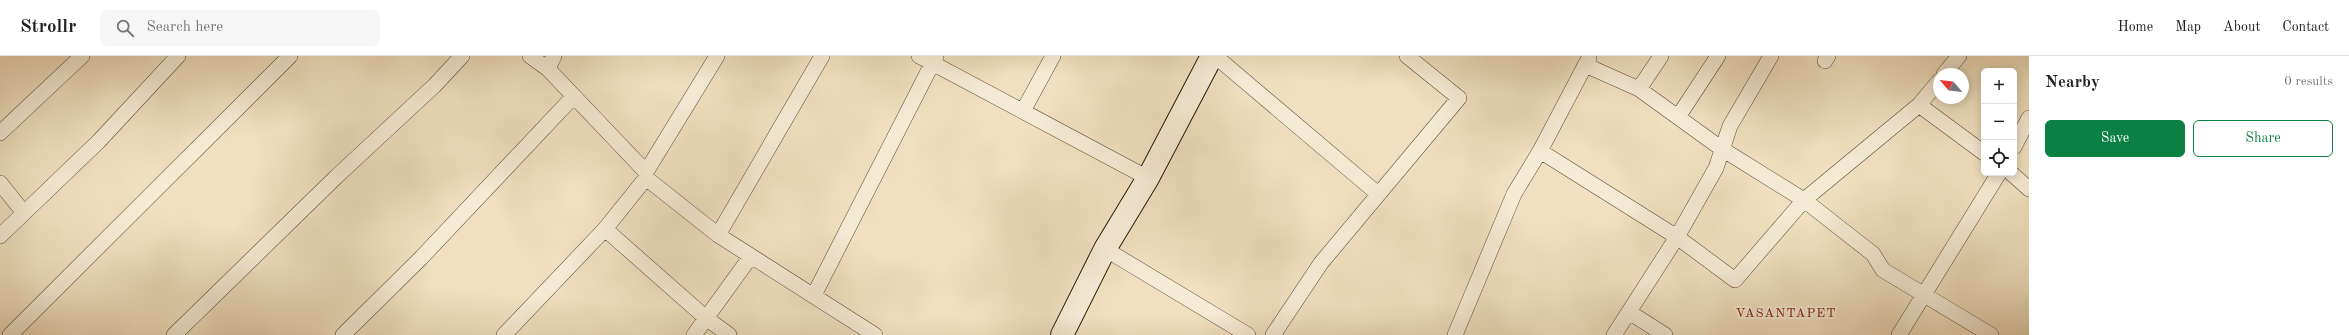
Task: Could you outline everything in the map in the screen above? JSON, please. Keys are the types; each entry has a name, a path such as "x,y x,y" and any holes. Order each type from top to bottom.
{"street":[{"path":"0,133 82,56"},
{"path":"0,236 99,141 178,56"},
{"path":"10,335 290,56"},
{"path":"174,335 336,177 435,85 462,56"},
{"path":"530,56 551,62 574,96 646,175 718,235 875,335"},
{"path":"504,335 605,229 646,175 716,56"},
{"path":"718,235 822,56"},
{"path":"919,56 934,60 1023,111 1148,178"},
{"path":"1023,111 1053,56"},
{"path":"1062,335 1105,249 1148,178 1213,56 1378,194"},
{"path":"1273,335 1321,263 1459,98 1407,56"},
{"path":"1639,89 1661,56"},
{"path":"1678,117 1718,56"},
{"path":"1614,335 1677,237 1716,168 1730,126 1771,56"},
{"path":"1949,68 1959,56"},
{"path":"814,295 934,60"},
{"path":"1455,335 1514,194 1540,151 1588,60 1639,89 1722,149 1804,200 1873,254 1883,270 1991,335"},
{"path":"1540,151 1677,237 1735,280 1804,200 1919,105 1933,88"},
{"path":"343,335 422,258 574,96"},
{"path":"1919,105 1981,151"},
{"path":"2017,141 2029,118"},
{"path":"1899,335 1925,296 1998,176"},
{"path":"2014,176 2029,189"},
{"path":"0,183 24,213"},
{"path":"605,229 706,318 729,335"},
{"path":"1105,249 1248,335"},
{"path":"694,335 751,256"},
{"path":"1629,312 1665,335"}],"district":[{"name":"VASANTAPET","path":"1786,312"}]}
